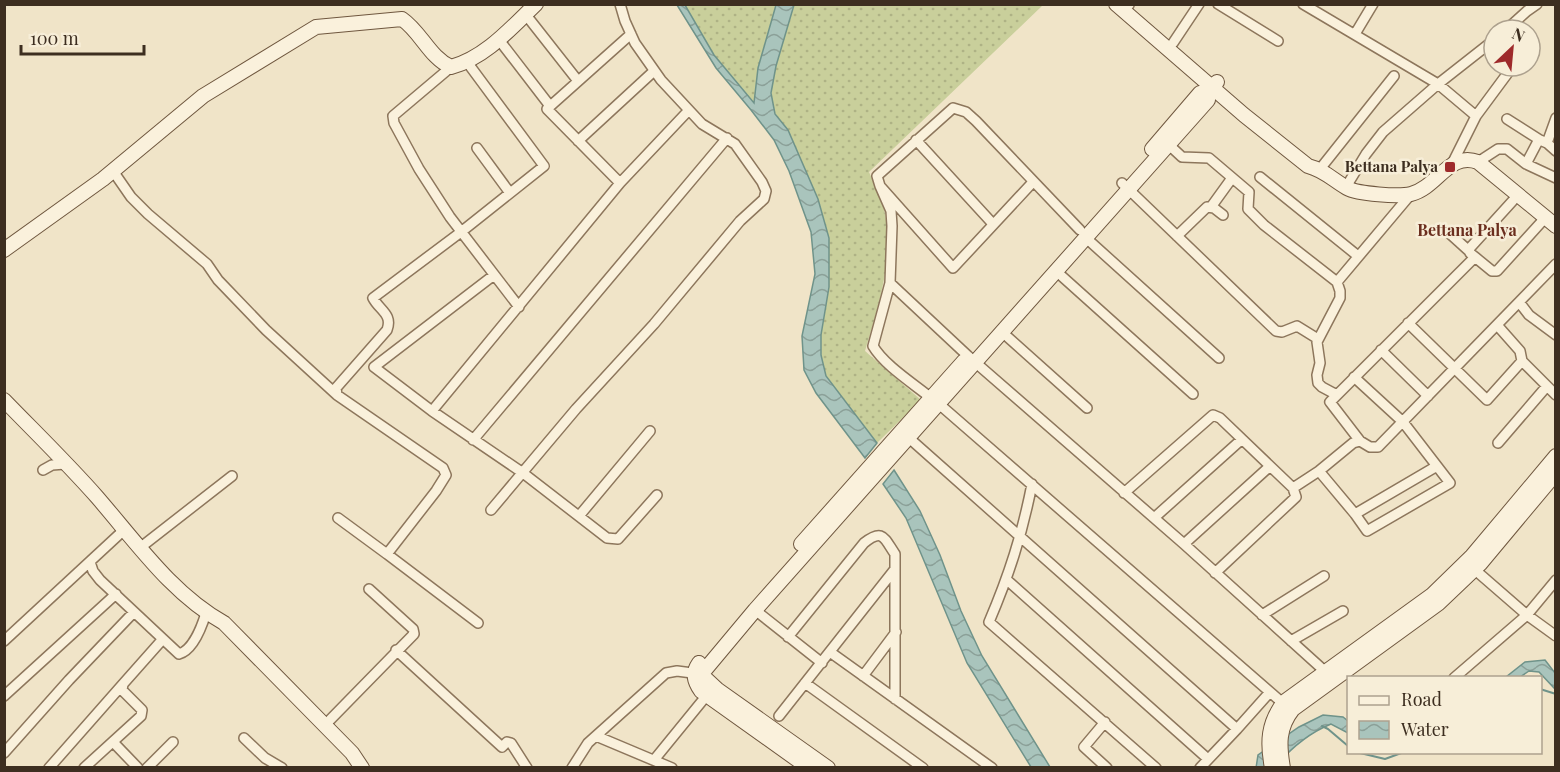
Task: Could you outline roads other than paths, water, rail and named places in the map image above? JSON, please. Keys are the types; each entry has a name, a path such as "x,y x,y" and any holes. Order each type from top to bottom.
{"street":[{"path":"519,307 461,232 419,169 394,123 393,116 451,67 472,60 536,4"},
{"path":"491,510 576,409 654,324 740,221 764,199 766,191 756,172 735,144 702,124 654,70 635,43 620,4"},
{"path":"1173,43 1199,4"},
{"path":"1218,4 1278,41"},
{"path":"1303,4 1438,84 1476,116"},
{"path":"1354,34 1373,4"},
{"path":"1516,18 1526,6 1537,4"},
{"path":"1125,5 1173,43 1212,87"},
{"path":"1125,5 1212,87 1308,166 1320,169 1355,192 1412,194"},
{"path":"4,250 113,171 203,96 316,27 402,19 411,25 441,62 451,67"},
{"path":"530,20 578,81"},
{"path":"620,183 547,109 631,34"},
{"path":"503,45 550,106"},
{"path":"1346,187 1366,154 1383,132 1438,84 1482,51"},
{"path":"337,395 336,388 390,324 387,314 373,298 544,166 467,62"},
{"path":"578,141 654,70"},
{"path":"1320,169 1394,76"},
{"path":"1337,282 1412,194 1435,181 1453,162 1476,116 1504,78"},
{"path":"1125,186 1208,100 1212,87"},
{"path":"808,768 701,691 695,682 707,651 874,469 1125,186 1200,93 1212,87"},
{"path":"1219,358 1082,234 976,121 960,109 953,108 877,176 891,211 892,226 890,283 873,346 877,352 1287,707"},
{"path":"432,411 620,183 689,110"},
{"path":"1526,164 1537,143 1544,141 1556,118"},
{"path":"1507,119 1544,141 1556,151"},
{"path":"473,440 727,138"},
{"path":"916,140 993,224"},
{"path":"1168,144 1182,157 1209,159 1249,192 1248,209 1264,225 1337,282 1340,298 1317,342 1320,365 1317,375 1318,383 1337,395"},
{"path":"477,148 510,193"},
{"path":"1478,162 1498,149 1507,149 1526,164 1556,178"},
{"path":"1448,232 1492,271 1497,271 1550,222 1478,162 1468,158 1453,162"},
{"path":"113,171 131,197 207,264 266,330 337,395 443,468 446,475 436,491 387,554"},
{"path":"1260,177 1358,256"},
{"path":"1177,236 1207,207 1211,207 1232,178"},
{"path":"880,186 953,268 1033,182"},
{"path":"1125,186 1276,331 1282,332 1297,326 1318,339"},
{"path":"1518,195 1472,254 1330,402 1360,441 1370,447 1378,447 1556,264"},
{"path":"1211,207 1223,215"},
{"path":"972,359 1002,332 1056,271 1082,234"},
{"path":"1056,271 1193,394"},
{"path":"494,275 374,367 432,411 523,473 607,538 618,538 657,495"},
{"path":"890,283 972,359 1184,544 1329,675 1349,674 1439,603 1474,569 1554,478"},
{"path":"1519,302 1529,315 1556,335"},
{"path":"1408,323 1487,400 1522,361"},
{"path":"1497,325 1520,351 1522,361 1556,395"},
{"path":"1002,332 1087,408"},
{"path":"1381,350 1428,396"},
{"path":"1319,471 1367,531 1449,484 1449,480 1403,422 1354,377"},
{"path":"1498,444 1547,386"},
{"path":"4,400 179,591 206,613 224,623 352,753 362,768"},
{"path":"699,673 874,469 909,438 935,401"},
{"path":"1124,493 1211,416 1220,418 1293,488 1296,496 1215,573"},
{"path":"579,516 650,431"},
{"path":"909,438 1237,729"},
{"path":"1154,519 1241,440"},
{"path":"1293,488 1319,471 1353,443 1360,441"},
{"path":"1272,768 1273,720 1432,595 1472,556 1556,456"},
{"path":"43,470 52,465 65,464"},
{"path":"1355,514 1437,466"},
{"path":"1184,544 1269,467"},
{"path":"141,547 232,476"},
{"path":"1032,484 1021,537 1007,580 988,622 1156,768"},
{"path":"338,518 478,623"},
{"path":"4,641 125,530"},
{"path":"788,637 864,543 874,535 879,535 884,538 895,554 895,699"},
{"path":"90,562 93,572 100,580 178,654 184,652 202,626 206,613"},
{"path":"779,716 895,569"},
{"path":"1474,569 1527,615 1556,636"},
{"path":"1262,615 1323,576"},
{"path":"1007,580 1208,759"},
{"path":"1456,676 1527,615 1556,580"},
{"path":"324,726 414,632 369,589"},
{"path":"4,696 116,594"},
{"path":"754,610 822,663"},
{"path":"1291,641 1343,611"},
{"path":"4,753 134,612"},
{"path":"863,676 896,631"},
{"path":"48,768 162,640"},
{"path":"396,650 502,747 507,742 511,743 527,768"},
{"path":"830,652 992,768"},
{"path":"572,768 586,745 666,673 699,673 718,690 828,768"},
{"path":"805,683 922,768"},
{"path":"84,768 141,716 142,710 122,690 123,684"},
{"path":"1200,768 1270,692"},
{"path":"654,760 707,695"},
{"path":"1105,722 1084,747 1107,768"},
{"path":"596,736 672,768"},
{"path":"244,738 265,758 282,768"},
{"path":"1274,738 1279,746 1283,768"},
{"path":"113,742 138,768"},
{"path":"147,768 173,742"}],"water":[{"path":"677,5 685,5 714,55 754,103 758,68 776,5 794,5 776,66 771,93 775,114 788,130 818,199 829,238 829,287 821,335 821,355 826,376 877,443 865,458 816,393 804,370 802,336 815,274 811,232 789,171 774,140 716,68"},
{"path":"894,470 920,511 982,656 1050,767 1031,767 967,663 906,518 883,484"},
{"path":"1545,660 1555,673 1555,689 1539,672 1529,671 1522,676 1507,676 1525,662"},
{"path":"1323,715 1343,717 1347,720 1347,732 1331,724 1300,742 1275,767 1256,768 1258,755 1299,727"}],"waterway":[{"path":"1542,690 1556,694"},
{"path":"1322,726 1347,745"},
{"path":"1364,754 1385,759 1399,754"}],"place":[{"name":"Bettana Palya","path":"1450,167"}],"district":[{"name":"Bettana Palya","path":"1467,230"}]}
